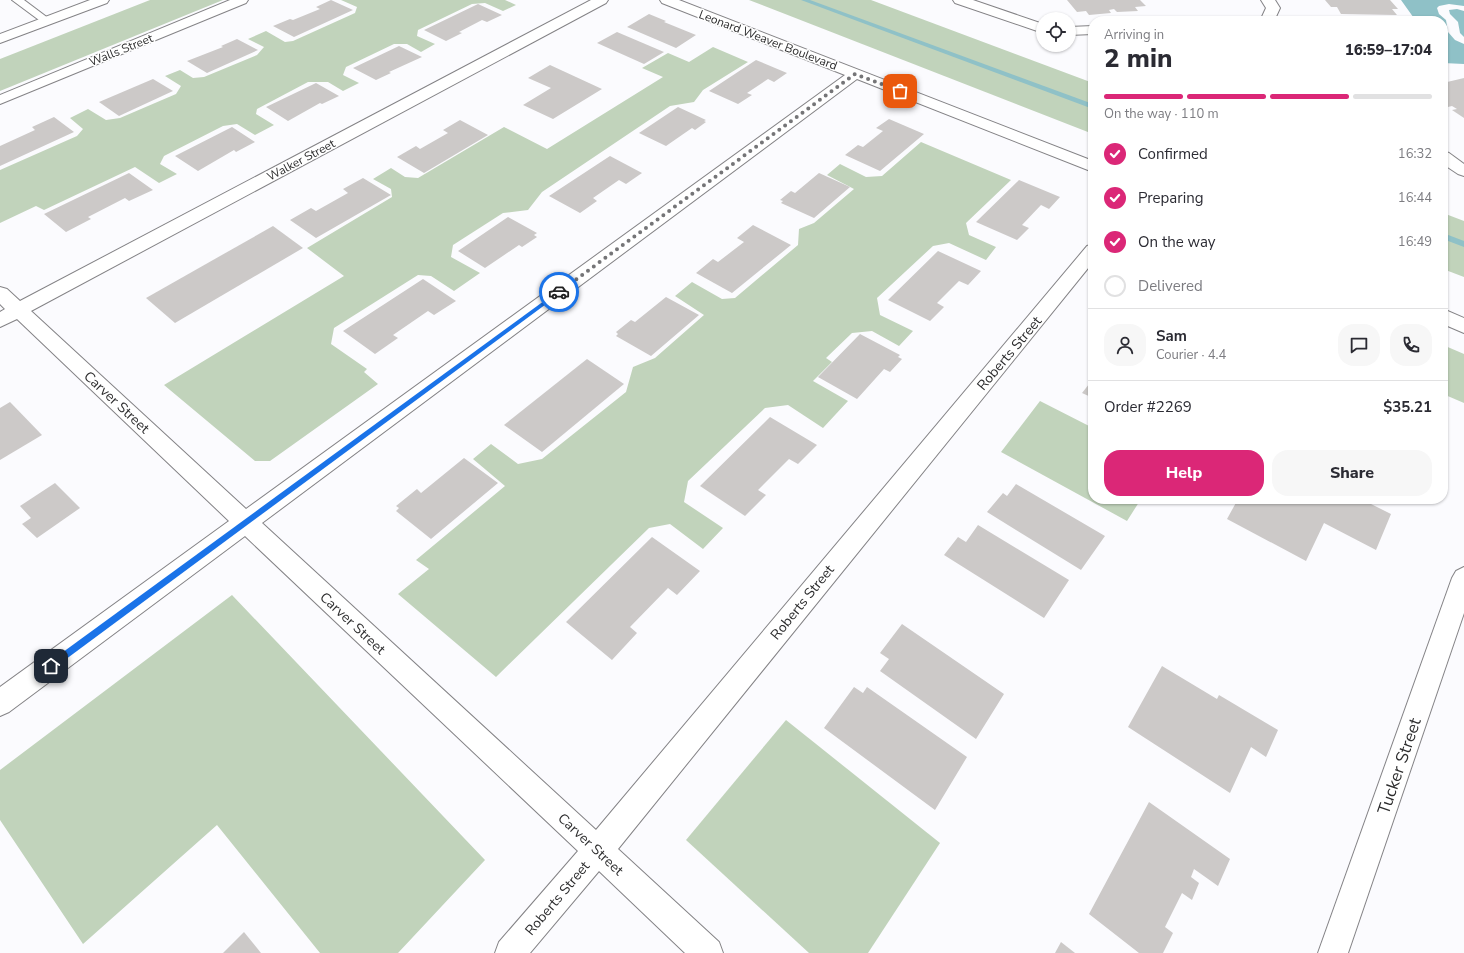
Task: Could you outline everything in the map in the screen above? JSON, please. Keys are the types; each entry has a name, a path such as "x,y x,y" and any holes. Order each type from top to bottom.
{"street":[{"path":"0,39 102,0"},
{"name":"Walls Street","path":"0,100 241,0"},
{"name":"Walker Street","path":"9,315 601,0"},
{"name":"Leonard Weaver Boulevard","path":"667,0 1088,165"},
{"path":"960,0 1036,27"},
{"path":"1268,0 1273,8 1269,16"},
{"path":"1076,31 1088,30"},
{"path":"0,703 855,74"},
{"path":"1448,160 1464,171"},
{"name":"Roberts Street","path":"510,953 598,850 1088,256"},
{"name":"Carver Street","path":"0,293 9,315 245,523 708,953"},
{"path":"1448,318 1464,326"},
{"name":"Tucker Street","path":"1333,953 1464,578"}],"lane":[{"path":"17,0 47,21"}],"green space":[{"path":"150,0 223,0 0,91 0,59"},
{"path":"341,0 505,0 516,5 503,11 485,3 472,4 418,30 417,36 435,44 421,52 407,44 394,44 346,67 343,75 359,83 343,91 328,82 308,82 257,109 256,114 274,125 255,135 237,124 223,126 164,156 160,164 177,174 159,183 135,167 44,210 36,206 0,223 0,170 77,136 83,129 70,118 88,109 106,120 120,118 176,94 181,86 165,76 180,70 193,78 204,77 257,55 264,47 248,39 266,31 285,42 293,41 355,13 357,7"},
{"path":"749,0 871,0 1088,81 1088,132"},
{"path":"713,47 748,62 703,90 694,102 670,106 542,192 528,210 503,213 453,245 451,257 480,273 454,291 431,276 418,275 334,328 331,344 367,369 364,372 378,384 270,461 255,461 164,385 344,276 307,248 392,197 391,189 373,179 391,168 405,177 418,178 504,127 547,149 663,77 642,68 668,53 689,62"},
{"path":"921,142 1011,180 966,223 969,235 996,247 986,260 949,243 933,246 877,298 880,315 913,331 899,346 872,331 852,333 826,358 832,362 813,381 848,401 823,428 788,405 765,408 688,481 684,502 723,528 703,549 670,524 649,528 496,677 398,594 429,569 416,560 505,486 473,459 491,444 518,464 542,459 626,392 633,367 655,358 704,315 675,296 692,282 722,299 735,298 798,245 799,229 814,223 854,189 827,175 840,164 866,177 882,176"},
{"path":"1448,215 1464,221 1464,277 1448,271"},
{"path":"1448,347 1464,354 1464,403 1448,396"},
{"path":"1040,401 1088,425 1088,500 1001,452"},
{"path":"1096,504 1138,504 1127,521"},
{"path":"232,595 485,860 398,953 320,953 217,825 83,944 0,820 0,770"},
{"path":"786,720 940,843 868,953 809,953 686,840"}],"water":[{"path":"1401,0 1464,0 1464,6 1449,4 1439,6 1437,8 1441,16 1412,16"},
{"path":"1457,9 1464,11 1464,37 1460,33 1458,22 1450,14 1449,10"},
{"path":"1448,32 1455,40 1464,44 1464,64 1448,63"}],"building":[{"path":"331,0 353,10 294,37 273,26 320,9 316,7"},
{"path":"1067,0 1140,0 1146,6 1135,7 1138,11 1117,12 1114,9 1109,10 1111,13 1089,15 1086,11 1077,12"},
{"path":"1325,0 1390,0 1398,9 1392,9 1397,15 1341,14 1337,7 1331,7"},
{"path":"478,4 502,15 487,22 482,20 459,32 462,33 446,41 424,30"},
{"path":"649,14 696,35 676,48 627,27"},
{"path":"617,32 664,52 644,64 597,43"},
{"path":"237,39 258,50 207,73 187,61 223,47 221,46"},
{"path":"399,46 422,57 389,72 391,73 376,80 353,68"},
{"path":"756,60 787,73 774,82 768,79 747,93 752,95 738,104 709,91"},
{"path":"550,65 602,89 553,119 523,105 551,88 528,78"},
{"path":"1464,78 1464,118 1452,110 1457,109 1452,106 1448,107 1448,82"},
{"path":"153,79 173,91 119,116 99,102"},
{"path":"316,83 339,96 322,104 320,103 288,121 266,107"},
{"path":"678,107 706,120 704,121 706,122 695,130 692,128 666,146 639,133"},
{"path":"54,117 74,132 0,166 0,146 35,130 32,127"},
{"path":"889,119 924,134 880,171 845,155 858,145 863,147 883,131 876,128"},
{"path":"460,120 488,135 424,173 397,157 416,146 420,149 448,133 443,130"},
{"path":"232,127 255,142 236,152 234,150 198,171 175,156"},
{"path":"610,156 642,173 626,184 619,180 593,198 597,201 580,213 549,196"},
{"path":"129,173 153,190 129,201 125,198 88,217 91,219 66,232 44,214"},
{"path":"819,173 850,187 814,218 781,203 783,201 780,200 791,191 795,193"},
{"path":"363,178 391,195 316,238 290,220 311,208 316,211 348,193 343,189"},
{"path":"1019,180 1060,197 1049,209 1041,205 1022,225 1029,228 1017,240 976,222"},
{"path":"508,217 537,233 534,235 537,237 522,247 519,245 485,268 458,251"},
{"path":"753,225 791,245 732,293 696,273 713,259 718,262 744,242 737,238"},
{"path":"273,226 303,248 175,323 146,298"},
{"path":"938,251 981,271 968,285 959,281 937,303 944,307 930,321 888,300"},
{"path":"423,279 456,301 434,315 428,311 393,335 398,338 375,354 343,331"},
{"path":"666,297 699,315 651,356 616,336 618,334 616,332 631,320 635,322"},
{"path":"860,334 900,355 898,357 902,359 890,372 884,369 857,399 818,377"},
{"path":"587,359 624,384 542,452 504,425"},
{"path":"1088,385 1088,396 1082,393"},
{"path":"10,402 42,435 0,460 0,408"},
{"path":"770,417 817,445 798,464 789,459 758,490 766,495 745,516 700,486"},
{"path":"464,458 498,483 431,539 396,511 399,508 396,506 417,489 421,493"},
{"path":"55,483 80,508 37,538 22,524 31,518 20,506"},
{"path":"1016,484 1105,536 1081,570 987,512 1003,493 1007,496"},
{"path":"1235,504 1371,504 1391,514 1376,550 1324,523 1306,561 1227,519"},
{"path":"978,525 1069,580 1044,618 944,555 958,537 966,542"},
{"path":"652,537 700,571 677,595 668,588 630,627 637,633 612,660 566,622"},
{"path":"902,624 1004,694 976,739 880,671 889,659 880,653"},
{"path":"1162,666 1217,699 1219,695 1278,730 1266,757 1251,747 1230,793 1128,727"},
{"path":"854,687 863,693 867,687 967,757 935,810 824,728"},
{"path":"1149,802 1230,859 1218,886 1194,869 1191,877 1199,883 1192,900 1182,893 1165,927 1173,933 1163,953 1139,953 1089,914"},
{"path":"244,932 261,953 223,953"},
{"path":"1061,942 1075,953 1055,953"}],"waterway":[{"path":"804,0 1088,105"},
{"path":"1448,238 1464,244"}],"way so far":[{"path":"559,292 855,74 900,91"}],"route":[{"path":"51,666 559,292"}]}
